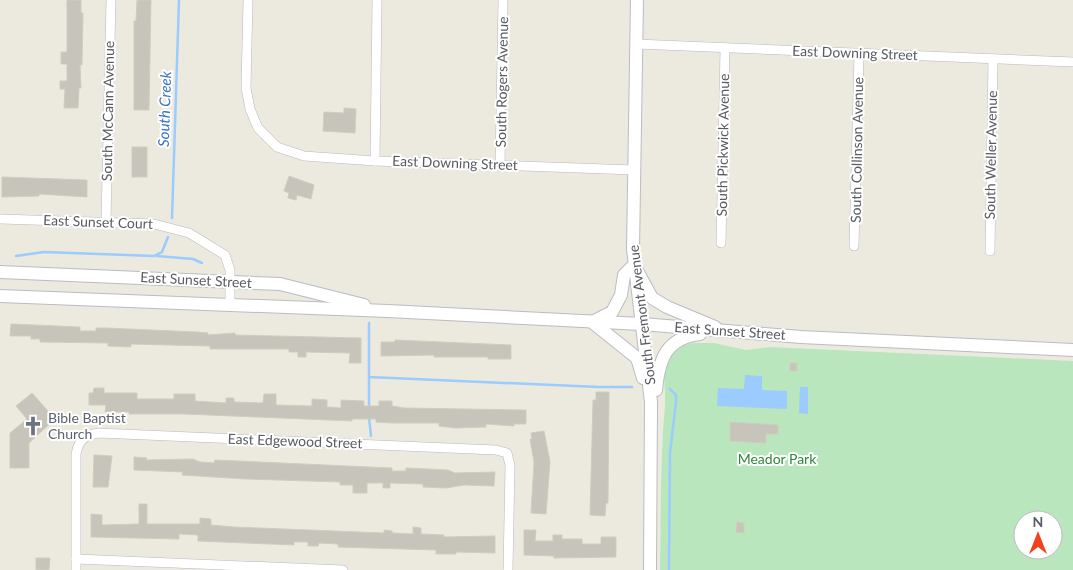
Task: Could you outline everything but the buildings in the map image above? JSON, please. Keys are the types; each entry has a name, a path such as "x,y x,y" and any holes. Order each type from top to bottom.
{"main road":[{"name":"South Fremont Avenue","path":"637,0 634,264 652,410 650,570"},
{"path":"652,410 637,358 592,322 612,312 621,295 624,275 634,264 652,298 667,307 724,331"},
{"name":"East Sunset Street","path":"0,272 280,284 388,311"},
{"name":"East Sunset Street","path":"0,296 388,311 642,324 801,337 1073,350"},
{"path":"652,410 658,370 663,357 673,343 686,336 724,331"}],"street":[{"name":"South McCann Avenue","path":"106,222 111,0"},
{"name":"East Downing Street","path":"248,0 246,88 250,109 258,128 277,147 304,156 375,161 634,170"},
{"path":"375,161 377,0"},
{"name":"South Rogers Avenue","path":"500,165 503,0"},
{"name":"East Downing Street","path":"636,44 1073,62"},
{"name":"South Pickwick Avenue","path":"720,242 725,48"},
{"name":"South Collinson Avenue","path":"854,246 859,54"},
{"name":"South Weller Avenue","path":"990,251 992,59"},
{"name":"East Sunset Court","path":"1,219 154,224 189,233 225,255 231,281 230,306"},
{"name":"East Edgewood Street","path":"76,559 76,454 78,443 84,438 99,433 486,449 507,453 510,465 508,570"},
{"path":"76,570 76,559 344,570"}],"green space":[{"name":"Meador Park","path":"693,343 714,343 746,350 770,347 1073,361 1073,570 660,570 661,467 665,373 667,363 681,347"}],"water":[{"path":"745,375 762,376 762,390 787,391 787,409 717,406 718,388 744,389"},
{"path":"800,387 808,387 808,414 799,413"}],"waterway":[{"name":"South Creek","path":"172,218 179,0"},
{"name":"South Creek","path":"16,256 44,252 154,256 162,252 168,237"},
{"path":"157,256 193,259 202,263"},
{"path":"369,323 369,409"},
{"path":"369,377 632,387"},
{"path":"669,570 670,453 676,402 676,395 670,389"},
{"path":"369,417 371,436"}],"place":[{"name":"Bible Baptist Church","path":"33,426"}]}
